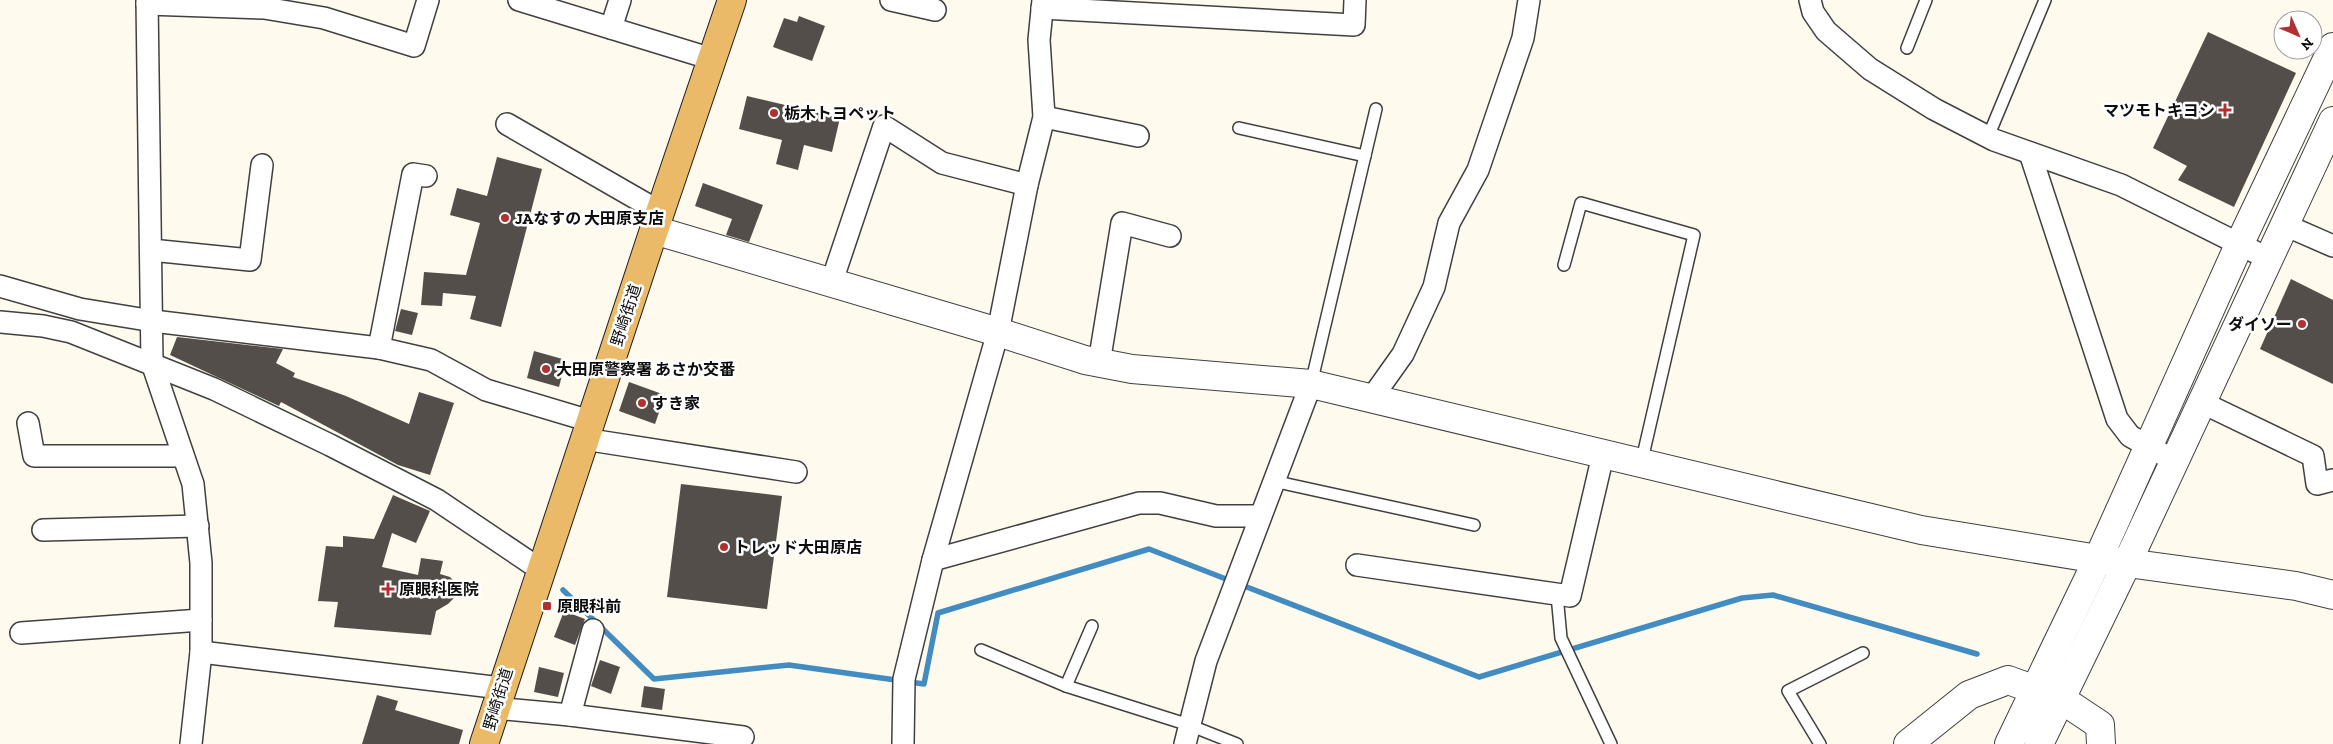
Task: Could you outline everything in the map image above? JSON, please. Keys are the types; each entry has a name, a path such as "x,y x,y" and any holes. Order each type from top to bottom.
{"highway":[{"name":"野崎街道","path":"484,744 587,430 732,0"}],"street":[{"path":"192,744 201,652 201,563 193,484 152,363 153,321 147,2 264,8 324,18 414,46 428,0"},
{"path":"519,0 712,59"},
{"path":"612,28 620,0"},
{"path":"891,0 935,10"},
{"path":"903,744 904,679 933,560 998,332 1027,186 1044,117 1040,40 1042,4 1237,9 1354,25 1355,0"},
{"path":"1371,399 1403,354 1434,287 1449,223 1478,170 1523,38 1529,0"},
{"path":"1810,0 1813,12 1826,31 1870,69 1934,109 1988,137 2121,185 2269,259"},
{"path":"2009,744 2098,559 2240,245 2333,47"},
{"path":"1044,117 1138,136"},
{"path":"2039,744 2128,561 2333,121"},
{"path":"507,124 657,221 831,284 1099,363 1132,369 1311,384 1921,530 2098,559 2128,561 2296,586 2333,595"},
{"path":"831,284 884,126 942,163 1027,186"},
{"path":"2030,153 2117,419 2130,436 2174,460"},
{"path":"151,250 250,260 262,165"},
{"path":"379,348 413,174 426,176"},
{"path":"1099,363 1122,224 1170,236"},
{"path":"2285,224 2333,246"},
{"path":"0,286 80,309 153,321 379,348 431,360 486,390 587,430 796,472"},
{"path":"0,322 43,326 71,332 152,363 266,414 437,500 541,570"},
{"path":"1187,735 1206,661 1311,384"},
{"path":"2201,402 2313,456 2317,484 2333,480"},
{"path":"28,423 34,456 183,456"},
{"path":"1357,565 1570,596 1603,455"},
{"path":"933,560 1139,503 1160,503 1216,516 1260,516"},
{"path":"43,530 198,526"},
{"path":"21,633 201,620"},
{"path":"570,715 593,630"},
{"path":"201,652 498,698 570,715 743,737"},
{"path":"1908,744 1969,695 2008,680 2035,688 2061,699 2100,726 2101,744"}],"lane":[{"path":"1907,48 1926,0"},
{"path":"1988,137 2045,0"},
{"path":"1311,384 1376,109"},
{"path":"1239,128 1365,156"},
{"path":"1564,265 1581,203 1694,235 1641,464"},
{"path":"1273,481 1474,526"},
{"path":"1558,594 1561,638 1611,744"},
{"path":"1066,686 1092,626"},
{"path":"981,650 1187,735 1238,744"},
{"path":"1820,744 1788,691 1863,653"}],"building":[{"path":"799,16 825,26 812,61 773,47 784,18 797,22"},
{"name":"マツモトキヨシ","path":"2208,32 2296,73 2234,207 2178,180 2187,166 2153,148"},
{"path":"747,96 840,118 832,152 804,145 798,170 776,164 782,140 739,129"},
{"name":"JAなすの 大田原支店","path":"497,157 542,169 501,327 470,319 476,296 443,293 442,306 421,305 424,272 466,275 480,223 450,215 457,188 487,196"},
{"path":"703,183 763,205 749,242 726,235 732,219 695,206"},
{"name":"ダイソー","path":"2291,279 2333,300 2333,384 2260,349"},
{"path":"401,309 418,313 412,335 395,331"},
{"path":"177,337 283,349 276,363 295,373 293,377 346,396 409,424 419,392 454,403 430,475 398,465 281,402 279,406 170,355"},
{"name":"大田原警察署 あさか交番","path":"534,351 566,360 559,387 527,378"},
{"name":"すき家","path":"629,382 665,395 655,424 619,411"},
{"name":"トレッド大田原店","path":"681,484 782,496 767,609 667,597"},
{"name":"原眼科医院","path":"393,495 430,511 416,543 392,533 382,567 418,575 421,558 443,561 440,574 450,577 455,582 456,596 448,604 436,611 431,635 334,627 338,602 318,601 326,546 343,547 343,536 374,539"},
{"path":"564,611 585,619 575,645 554,637"},
{"path":"600,660 620,667 611,694 591,686"},
{"path":"539,667 564,673 558,697 534,692"},
{"path":"644,686 665,689 662,710 641,707"},
{"path":"377,695 398,701 395,710 463,730 459,744 362,744"}],"waterway":[{"path":"563,590 654,679 789,665 924,684 938,613 1149,549 1231,581"},
{"path":"1239,584 1479,677 1742,598 1773,595 1977,654"}],"place":[{"name":"マツモトキヨシ","path":"2225,110"},
{"name":"栃木トヨペット","path":"774,113"},
{"name":"JAなすの 大田原支店","path":"505,218"},
{"name":"ダイソー","path":"2302,324"},
{"name":"大田原警察署 あさか交番","path":"546,369"},
{"name":"すき家","path":"642,403"},
{"name":"トレッド大田原店","path":"724,547"},
{"name":"原眼科医院","path":"388,589"},
{"name":"原眼科前","path":"547,606"}]}
